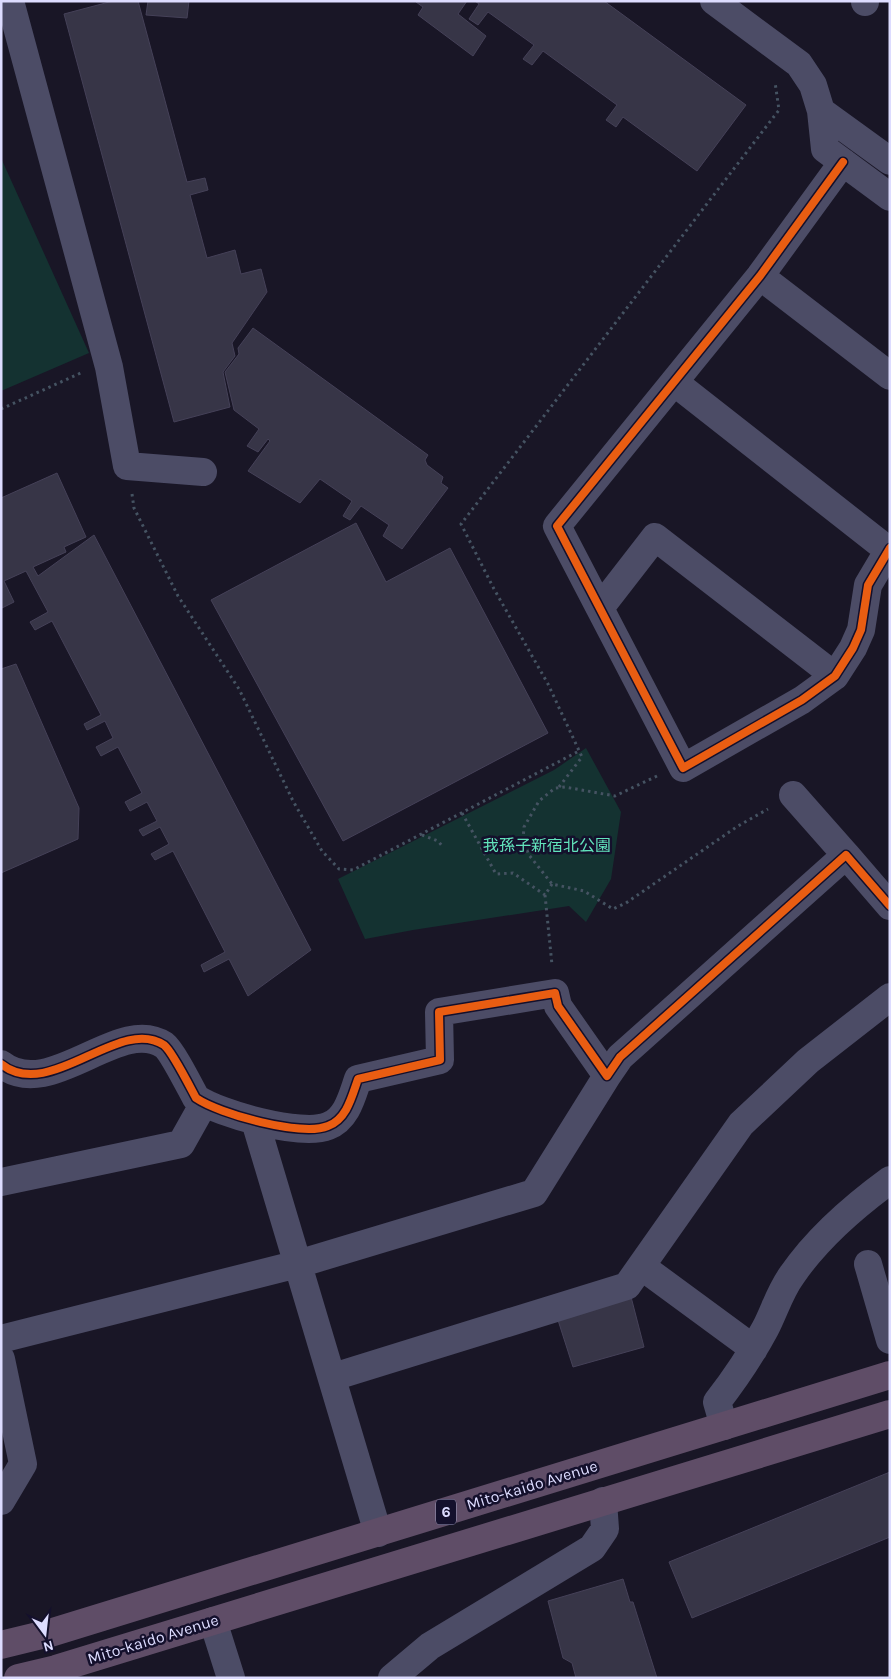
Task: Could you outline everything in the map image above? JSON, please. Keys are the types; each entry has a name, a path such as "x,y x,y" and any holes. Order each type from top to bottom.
{"highway":[{"name":"Mito-kaido Avenue","path":"1,1646 50,1634 890,1375"},
{"name":"Mito-kaido Avenue","path":"18,1678 85,1669 212,1621 890,1414"}],"street":[{"path":"10,1 107,360 127,466 203,472"},
{"path":"714,1 798,64 813,85 821,111 825,149 890,197"},
{"path":"821,111 890,161"},
{"path":"674,382 889,549 868,585 858,636 835,676 802,700 683,768 557,526 760,276 843,162"},
{"path":"760,276 890,376"},
{"path":"600,608 655,537 835,676"},
{"path":"793,796 890,906"},
{"path":"1,1339 298,1264 534,1192 620,1057 846,855"},
{"path":"1,1064 9,1070 28,1075 57,1070 121,1043 152,1039 166,1046 196,1098 204,1103 255,1120 307,1130 329,1126 346,1112 358,1080 440,1060 439,1012 555,993 558,1006 607,1076"},
{"path":"333,1377 627,1286 741,1124 808,1061 890,997"},
{"path":"1,1182 181,1144 204,1103"},
{"path":"255,1120 378,1533"},
{"path":"724,1426 717,1402 744,1366 754,1349 791,1276 822,1237 867,1197 890,1180"},
{"path":"868,1264 890,1340"},
{"path":"641,1266 754,1349"},
{"path":"1,1359 12,1466 1,1501"},
{"path":"392,1678 430,1646 592,1548 605,1529 602,1501"},
{"path":"212,1621 231,1678"}],"path":[{"path":"559,788 582,757 548,684 494,589 461,524 779,110 768,42"},
{"path":"1,409 107,360"},
{"path":"127,466 134,508 178,596 239,689 293,801 322,850 339,869 353,870 579,751"},
{"path":"680,762 615,796 556,788 539,801 527,818 522,840 529,855 552,884 584,891 613,909 626,904 738,826 793,796"},
{"path":"462,813 496,874 513,873 545,895"},
{"path":"421,834 438,841 443,846"},
{"path":"552,884 545,895 555,993"}],"green space":[{"path":"1,158 89,353 1,391"},
{"name":"我孫子新宿北公園","path":"586,748 621,812 611,879 586,922 569,906 365,939 338,879 554,770"}],"building":[{"path":"113,1 138,1 187,182 205,178 208,190 190,195 207,258 235,250 241,274 261,269 267,292 232,343 235,356 223,372 230,407 174,422 64,14"},
{"path":"148,1 189,1 187,18 146,15"},
{"path":"467,1 458,14 486,36 473,56 418,15 423,7 416,2"},
{"path":"475,1 604,1 746,105 697,171 623,117 616,127 606,120 617,105 543,51 532,65 523,59 534,45 488,12 478,25 469,19 479,4"},
{"path":"253,328 428,455 425,460 427,465 443,477 441,483 448,488 402,549 383,536 389,525 361,506 350,520 343,516 352,501 320,479 300,503 248,471 270,441 268,439 258,452 247,446 259,429 234,410 225,372 239,354 238,348"},
{"path":"57,473 86,537 64,547 66,552 33,567 38,576 94,535 311,950 248,996 229,959 204,972 201,965 225,952 173,851 155,860 151,854 169,844 160,827 143,836 139,830 157,821 147,802 130,811 125,802 142,793 118,747 101,756 96,747 113,738 105,721 87,730 84,724 101,715 52,621 35,630 30,622 48,612 26,571 4,581 14,602 2,608 1,606 1,498"},
{"path":"356,523 386,582 450,548 548,733 343,841 211,600"},
{"path":"16,664 79,808 78,839 1,873 1,669"},
{"path":"630,1293 644,1347 573,1367 557,1317"},
{"path":"890,1472 890,1537 692,1618 669,1562"},
{"path":"623,1579 630,1602 633,1602 657,1678 576,1678 572,1663 563,1658 548,1601"}],"cycle path":[{"path":"843,162 760,276 557,526 683,768 802,700 835,676 853,648 861,630 868,585 890,548"},
{"path":"1,1064 20,1073 41,1073 62,1067 126,1041 146,1039 164,1045 196,1098 207,1104 223,1111 261,1122 300,1129 316,1129 328,1126 340,1118 348,1106 358,1079 440,1060 439,1012 555,993 558,1006 607,1076 620,1057 846,855 890,906"}]}
